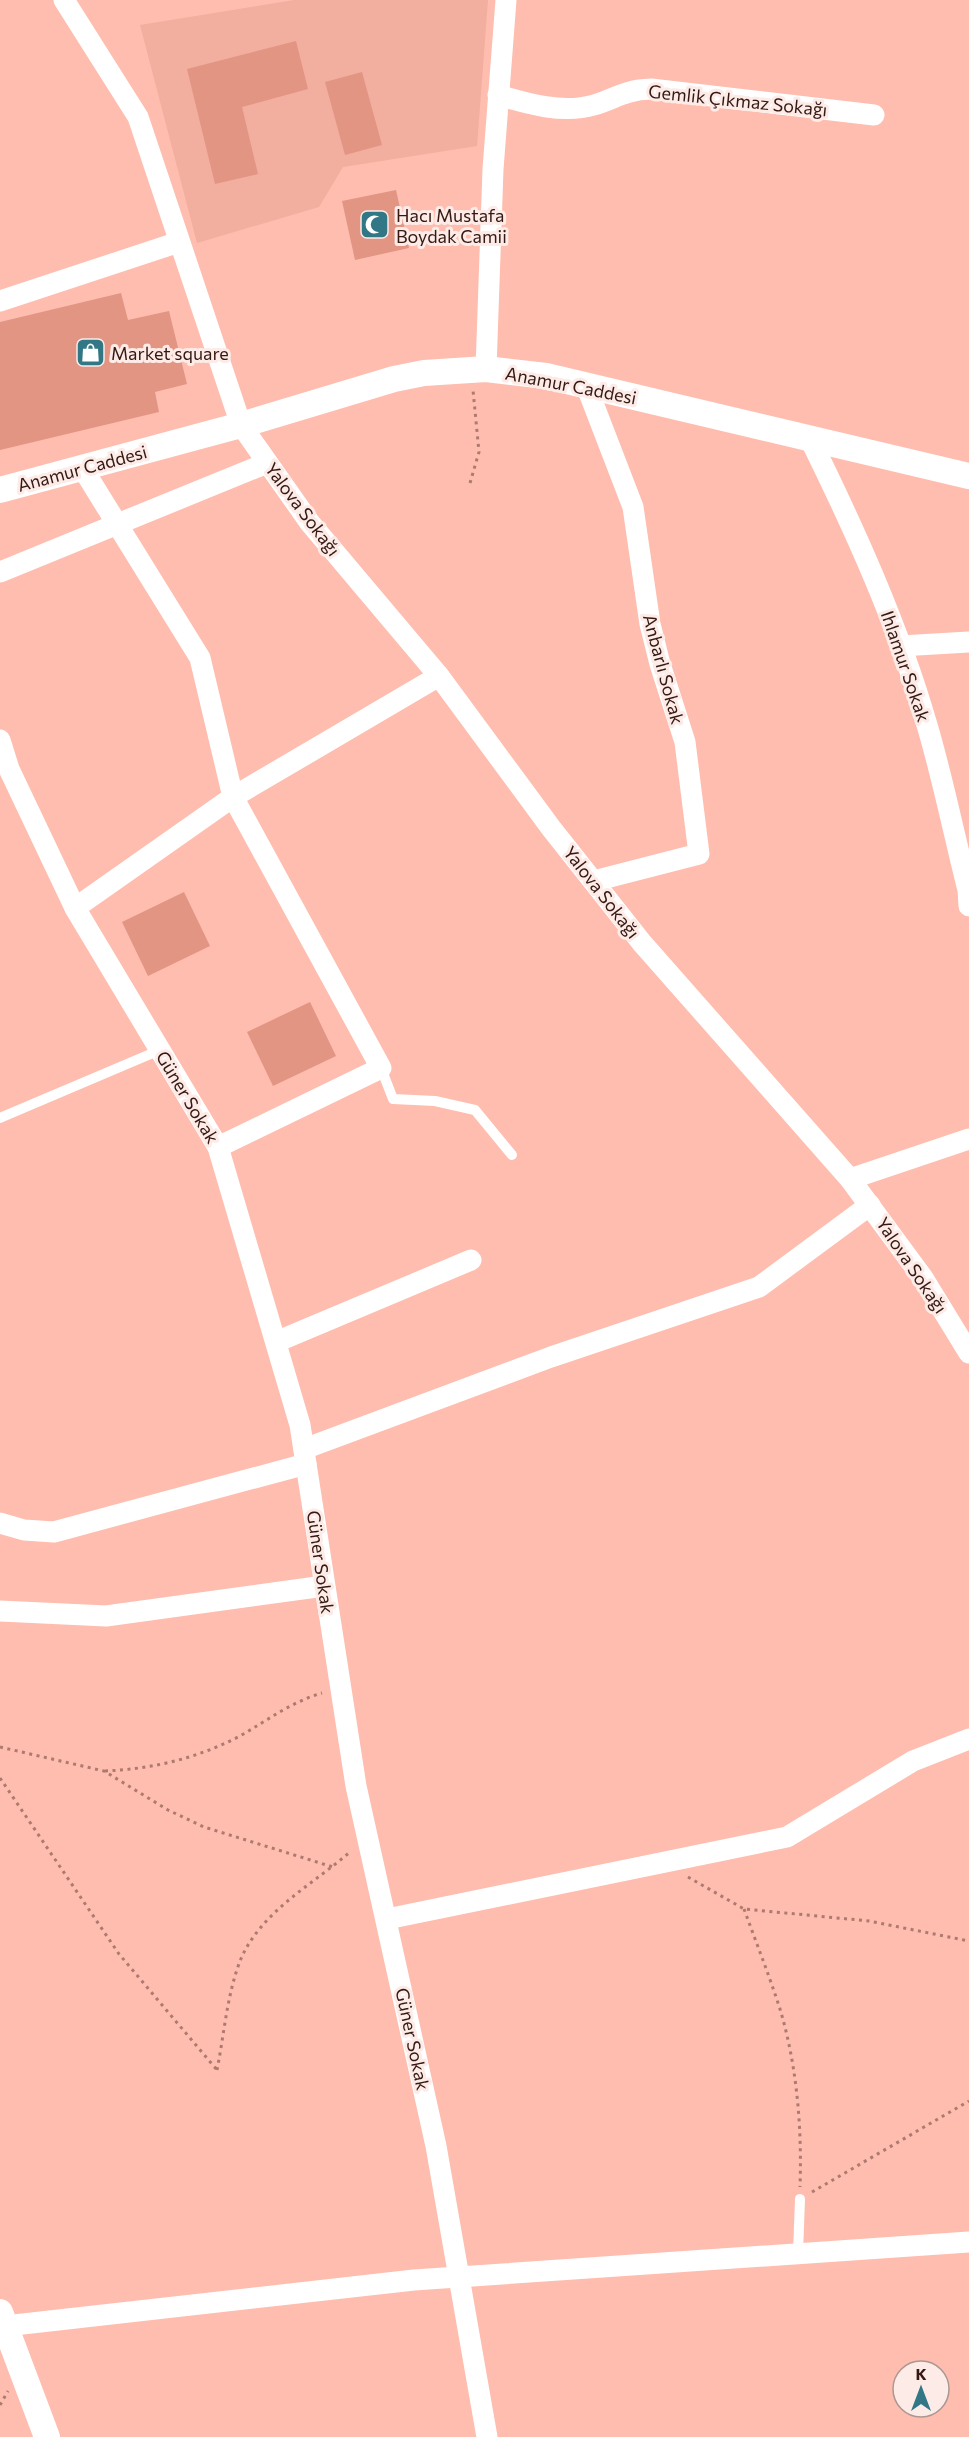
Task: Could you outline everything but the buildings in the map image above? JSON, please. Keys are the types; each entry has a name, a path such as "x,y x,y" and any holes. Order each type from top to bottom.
{"street":[{"name":"Yalova Sokağı","path":"64,0 138,117 241,425 310,523 439,676 551,828 642,943 850,1179 922,1278 969,1353"},
{"path":"478,369 506,0"},
{"name":"Gemlik Çıkmaz Sokağı","path":"498,95 538,106 571,108 594,105 630,91 651,89 874,115"},
{"path":"0,301 180,242"},
{"name":"Anamur Caddesi","path":"0,490 241,425 394,379 478,369 546,376 969,476"},
{"name":"Anbarlı Sokak","path":"586,385 633,507 650,624 685,742 699,854 594,881"},
{"name":"Ihlamur Sokak","path":"808,437 866,559 900,646 927,726 968,890 969,906"},
{"path":"0,572 118,526 267,463"},
{"path":"83,469 200,658 233,797 381,1068 218,1147"},
{"path":"900,646 969,642"},
{"path":"75,908 233,797 439,676"},
{"name":"Güner Sokak","path":"0,740 9,769 75,908 218,1147 300,1425 356,1786 436,2146 487,2437"},
{"path":"850,1179 969,1139"},
{"path":"0,1523 24,1530 54,1532 305,1456 550,1357 759,1287 870,1205"},
{"path":"276,1342 471,1260"},
{"path":"0,1611 106,1616 324,1586"},
{"path":"387,1919 787,1837 913,1761 969,1739"},
{"path":"47,2437 2,2319 459,2277 969,2242"}],"lane":[{"path":"0,1118 160,1050"},
{"path":"381,1068 393,1099 435,1101 475,1110 512,1155"},
{"path":"798,2253 800,2199"}],"path":[{"path":"470,483 479,452 478,369"},
{"path":"0,1747 104,1771 144,1768 201,1753 242,1734 289,1705 340,1689"},
{"path":"0,1778 119,1954 182,2032 217,2070 236,1974 246,1950 278,1910 313,1880 333,1867 204,1827 168,1810 104,1771"},
{"path":"662,1863 744,1909 868,1921 969,1941"},
{"path":"744,1909 780,2010 791,2058 800,2131 800,2199"},
{"path":"800,2199 969,2101"}],"shaded area":[{"path":"294,0 488,0 477,146 343,167 319,207 197,243 140,25"}],"place":[{"name":"Hacı Mustafa Boydak Camii","path":"375,225"},
{"name":"Market square","path":"90,353"}]}
